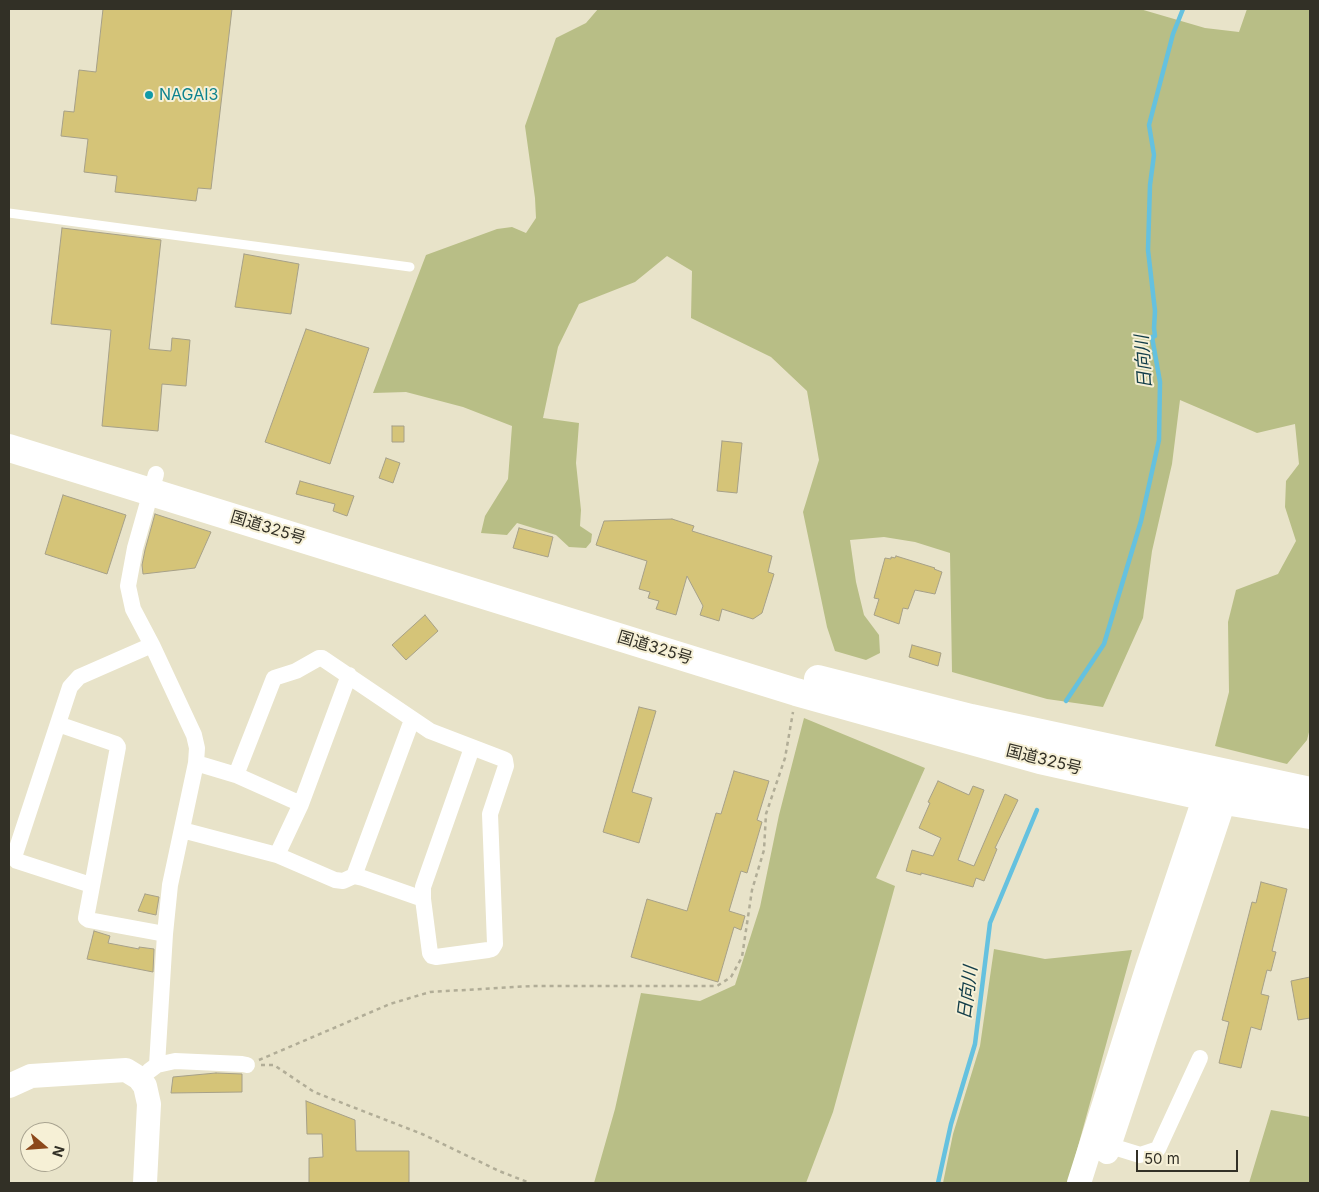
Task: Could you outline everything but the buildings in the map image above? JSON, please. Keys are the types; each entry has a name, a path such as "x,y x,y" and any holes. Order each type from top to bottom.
{"highway":[{"name":"国道325号","path":"9,429 153,483 796,692 1040,760 1215,799 1310,815"},
{"name":"国道325号","path":"9,448 153,483 830,682 971,718 1310,791"}],"street":[{"path":"144,1183 149,1104 145,1086 170,885 196,763 197,748 194,735 133,609 128,586 135,548 153,483"},
{"path":"91,885 17,861 14,858 73,681 152,645"},
{"path":"236,775 274,678 296,671 318,658 322,658 349,675 430,731 503,759 507,763 490,814 495,944 492,949 445,956 432,956 430,954 423,899 424,883 472,748"},
{"path":"278,855 301,804 349,675"},
{"path":"354,876 412,720"},
{"path":"58,724 116,744 118,747 86,918 165,934"},
{"path":"196,763 236,775 301,804"},
{"path":"1096,1183 1101,1144 1223,772"},
{"path":"182,830 278,855 335,880 343,881 354,876 423,899"},
{"path":"1101,1144 1140,1155 1158,1149 1200,1058"},
{"path":"9,1086 31,1076 126,1070 148,1072 175,1061 247,1065"},
{"path":"1079,1183 1101,1144"}],"lane":[{"path":"9,213 410,267"}],"path":[{"path":"247,1065 390,1004 430,992 532,986 717,986 731,977 742,958 752,890 764,850 766,814 785,758 796,692"},
{"path":"247,1065 274,1065 314,1092 422,1134 499,1171 530,1183"}],"green space":[{"path":"598,9 1140,9 1205,28 1239,32 1247,9 1310,9 1310,728 1307,740 1287,764 1215,746 1229,692 1228,622 1236,590 1278,574 1296,541 1285,507 1286,481 1299,464 1295,424 1257,433 1180,400 1172,464 1152,551 1143,618 1103,707 1047,699 952,672 950,553 915,542 884,537 850,540 856,582 864,615 879,635 880,653 866,660 835,651 827,627 803,512 819,460 807,391 771,357 691,318 692,271 667,256 635,282 579,304 558,347 543,418 579,423 576,463 581,510 580,526 592,534 591,542 586,548 569,547 556,535 517,523 507,535 481,533 485,516 508,479 512,426 463,407 406,392 373,393 426,255 497,229 512,227 526,233 536,218 525,126 556,38 586,23"},
{"path":"804,718 925,768 876,878 895,886 833,1112 806,1183 594,1183 615,1109 641,993 700,1001 735,985 760,907 779,815"},
{"path":"994,949 1045,959 1132,950 1071,1172 1083,1183 943,1183 953,1134 980,1046"},
{"path":"1271,1110 1310,1117 1310,1183 1249,1183"}],"waterway":[{"name":"日向川","path":"1066,701 1104,644 1141,521 1159,440 1160,382 1152,337 1155,336 1155,311 1148,250 1150,185 1154,155 1149,125 1173,34 1183,9"},
{"name":"日向川","path":"938,1183 951,1124 975,1044 990,923 1037,810"}],"place":[{"name":"NAGAI3","path":"149,95"}]}
